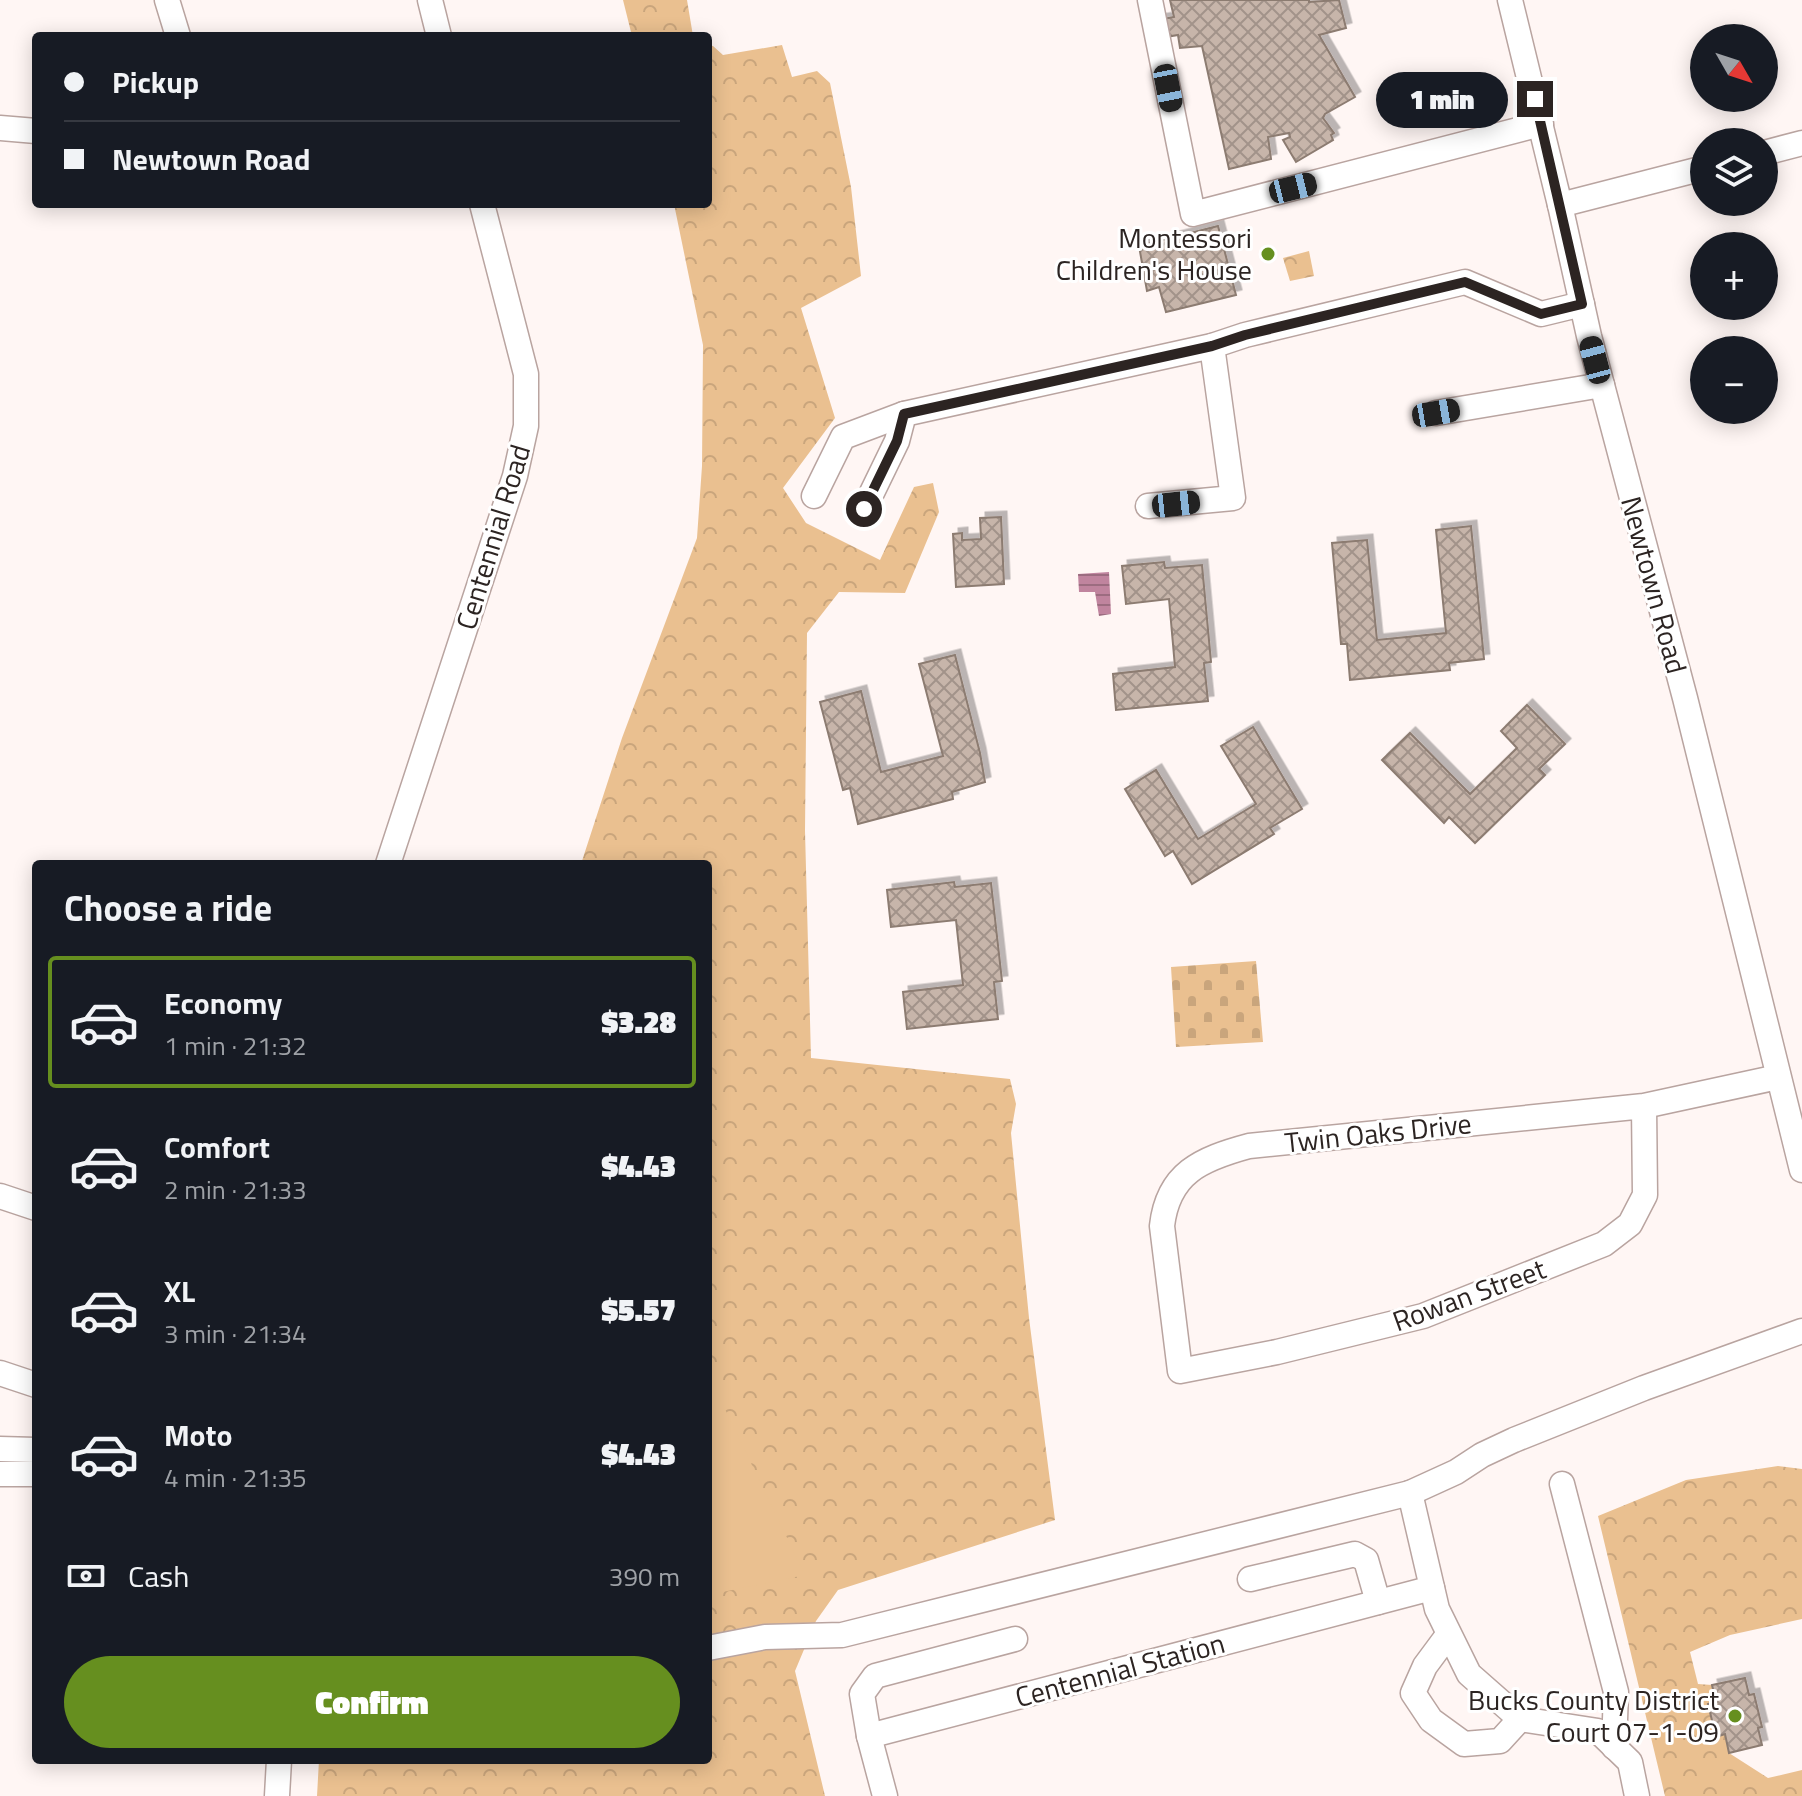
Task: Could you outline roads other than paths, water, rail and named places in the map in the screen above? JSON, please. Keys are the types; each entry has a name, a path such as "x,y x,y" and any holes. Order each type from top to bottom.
{"street":[{"path":"167,0 177,32"},
{"path":"430,0 438,32"},
{"path":"1150,0 1193,214 1541,124"},
{"name":"Newtown Road","path":"1510,0 1602,385 1685,698 1802,1170"},
{"path":"0,128 32,131"},
{"path":"1778,149 1802,143"},
{"path":"1560,205 1690,172"},
{"name":"Centennial Road","path":"389,860 515,476 526,426 526,374 483,208"},
{"path":"814,496 843,437 904,414 1212,346 1245,335 1465,282 1541,314 1582,304"},
{"path":"1148,506 1233,498 1212,346"},
{"path":"1436,413 1602,385"},
{"path":"864,509 897,441 904,414"},
{"name":"Twin Oaks Drive","path":"1180,1371 1162,1226 1165,1207 1177,1183 1193,1167 1215,1155 1249,1146 1644,1106 1778,1077"},
{"name":"Rowan Street","path":"1180,1371 1277,1352 1423,1316 1604,1244 1630,1224 1645,1195 1644,1106"},
{"path":"0,1196 32,1207"},
{"path":"712,1647 765,1637 842,1635 1410,1493 1514,1440 1644,1388 1802,1331"},
{"path":"0,1373 32,1384"},
{"path":"0,1449 32,1450"},
{"path":"0,1474 32,1474"},
{"path":"1562,1484 1616,1692 1614,1747"},
{"path":"1410,1493 1432,1588 1448,1635 1469,1674 1520,1719 1598,1731 1630,1762 1637,1796"},
{"path":"1250,1579 1355,1554 1366,1560 1378,1602"},
{"name":"Centennial Station","path":"869,1736 1432,1588"},
{"path":"1448,1635 1425,1666 1413,1693 1431,1720 1464,1744 1500,1741 1520,1719"},
{"path":"885,1796 869,1736 862,1694 875,1676 1015,1639"},
{"path":"277,1796 279,1764"}],"place":[{"name":"Montessori Children's House","path":"1268,254"},
{"name":"Bucks County District Court 07-1-09","path":"1735,1716"}]}
